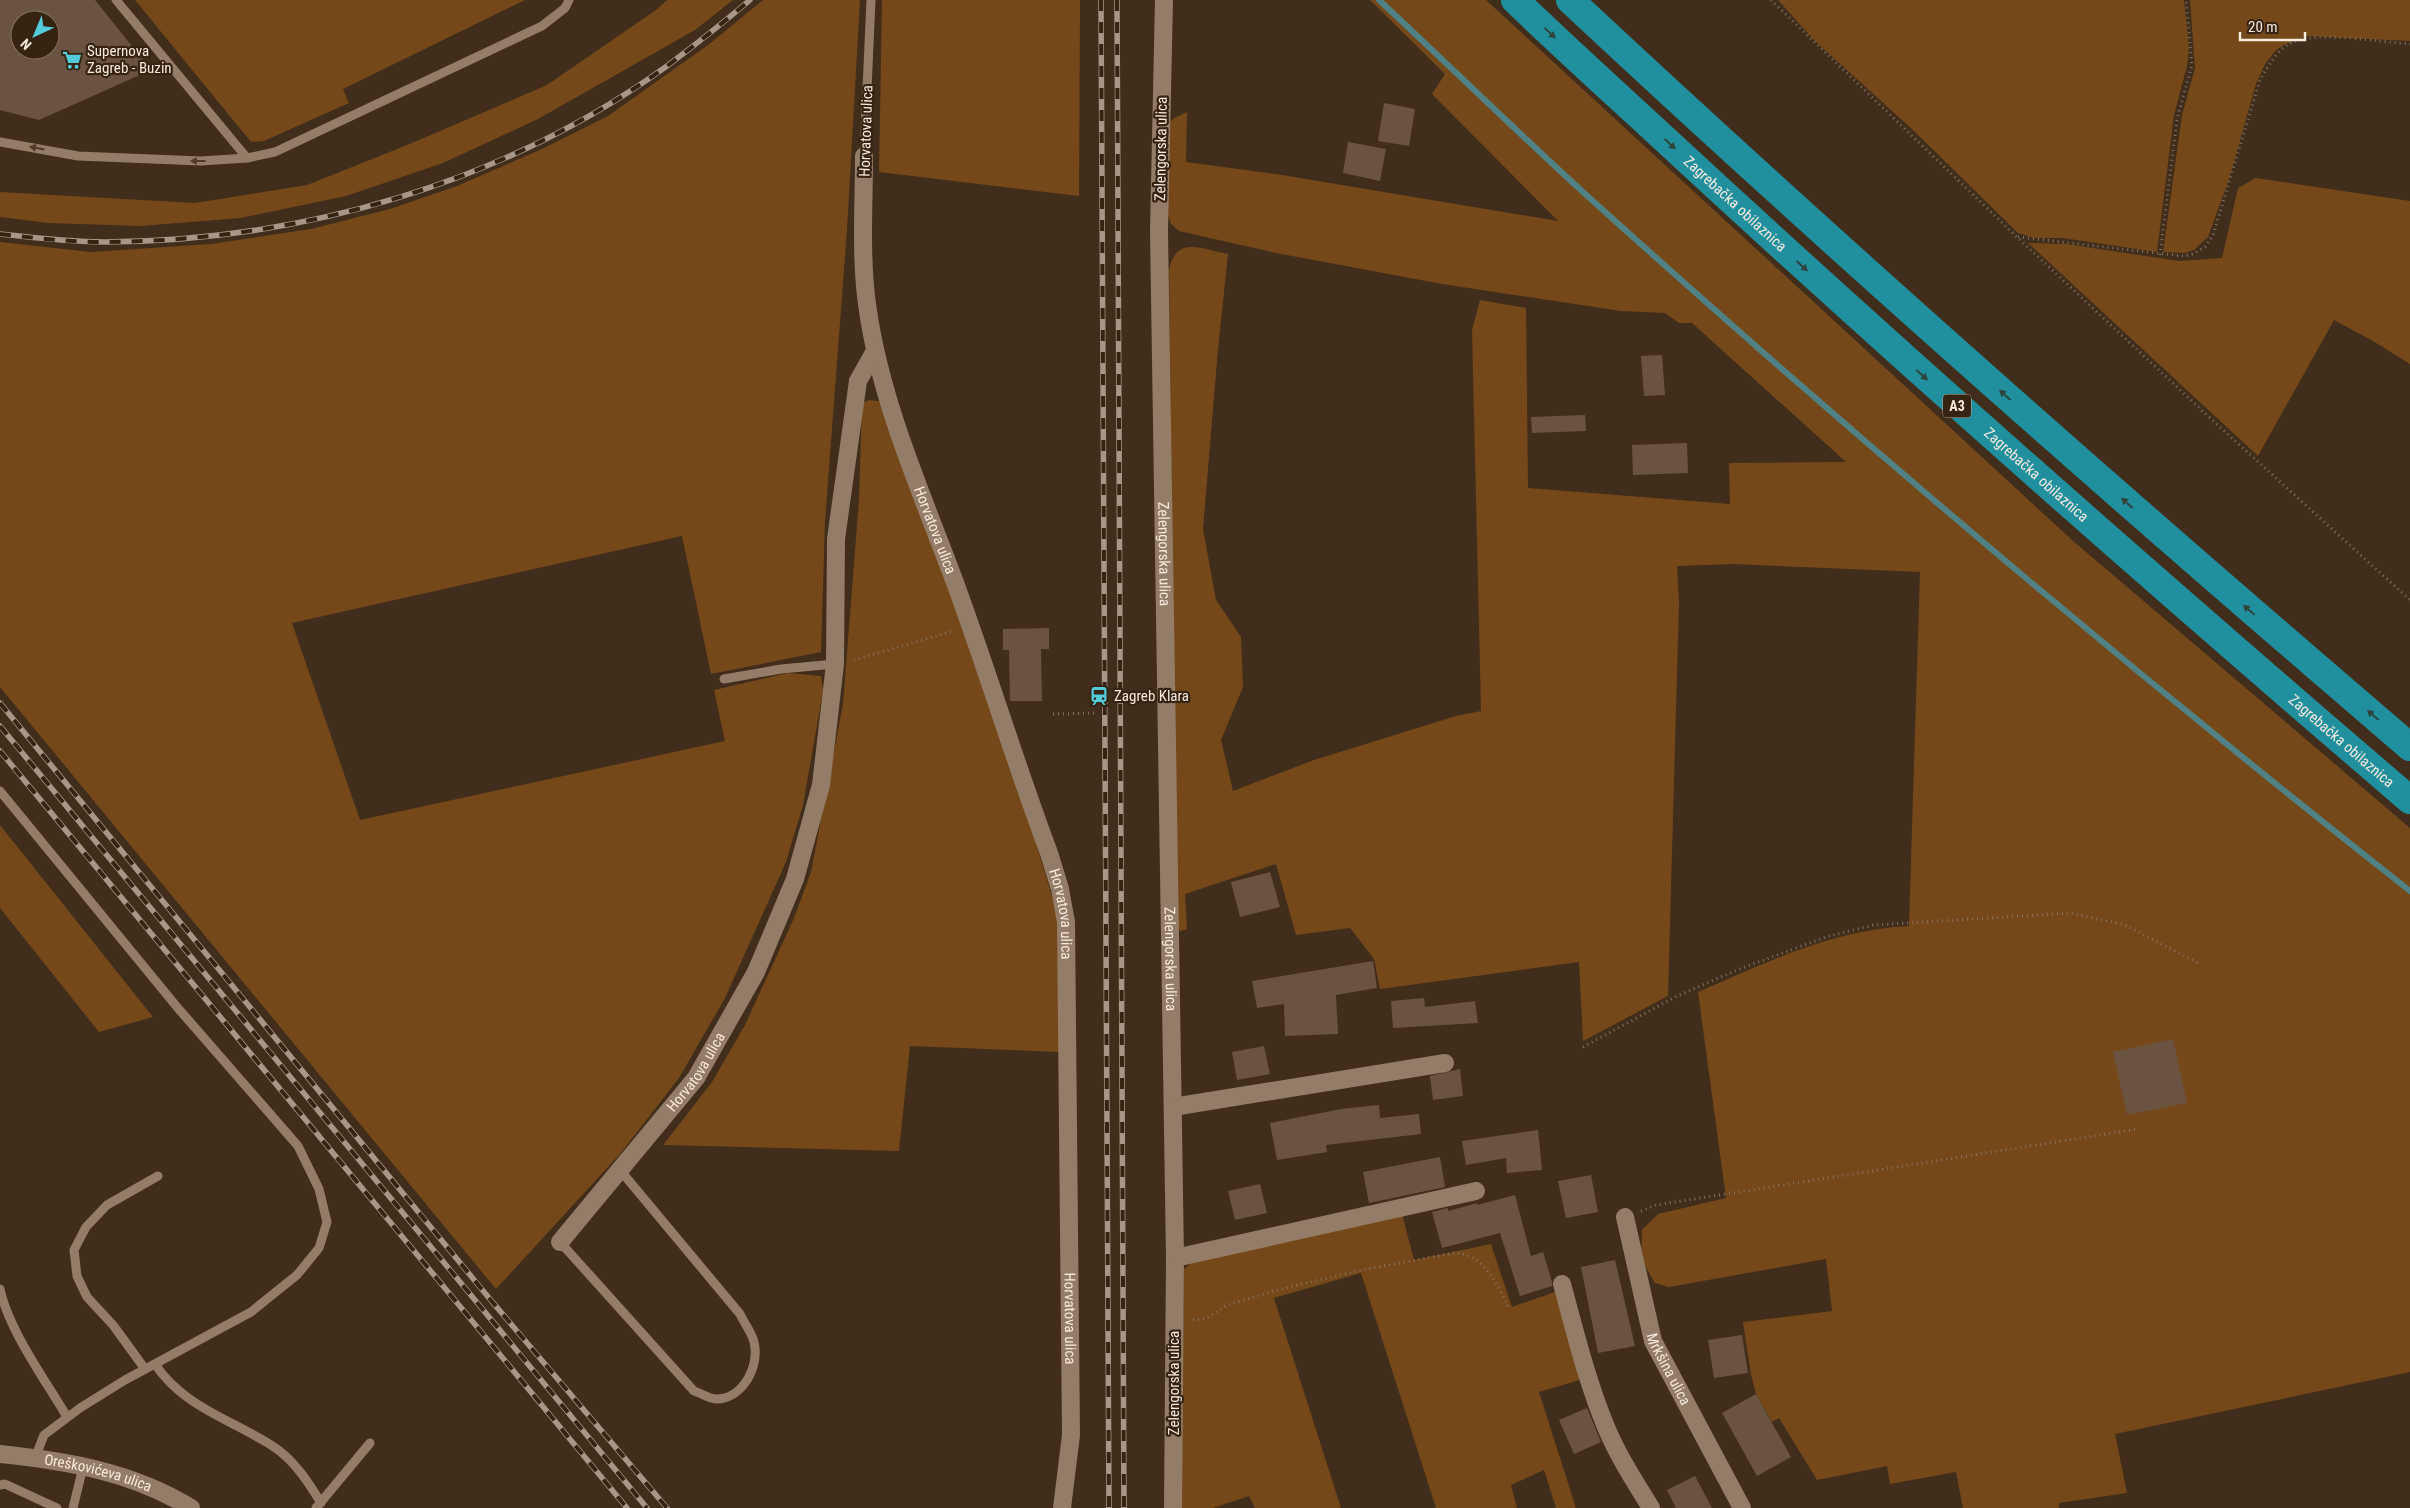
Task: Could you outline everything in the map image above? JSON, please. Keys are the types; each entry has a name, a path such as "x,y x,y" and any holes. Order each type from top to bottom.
{"highway":[{"name":"Zagrebačka obilaznica","path":"1515,0 1793,258 1973,420 2144,572 2410,800"},
{"name":"A3","path":"1570,0 1834,244 2175,546 2410,747"}],"street":[{"name":"Zelengorska ulica","path":"1164,0 1159,231 1175,1258 1174,1508"},
{"name":"Horvatova ulica","path":"864,156 863,241 868,310 875,351 895,419 971,626 1049,853 1060,889 1066,922 1070,1435 1062,1508"},
{"name":"Horvatova ulica","path":"560,1242 696,1078 760,963 795,879 821,785 835,664 836,538 858,381 875,351"},
{"path":"1173,1107 1445,1063"},
{"path":"1175,1258 1476,1191"},
{"name":"Mrkšina ulica","path":"1624,1217 1653,1341 1742,1508"},
{"path":"1562,1284 1588,1375 1606,1428 1650,1508"},
{"name":"Oreškovićeva ulica","path":"0,1454 35,1458 120,1475 146,1484 191,1508"}],"lane":[{"path":"116,0 247,158"},
{"path":"0,142 78,156 200,161 247,158 275,152 542,26 565,8 569,0"},
{"name":"Horvatova ulica","path":"864,156 871,0"},
{"path":"724,679 781,669 835,664"},
{"path":"0,790 177,1007 298,1146 319,1189 328,1222 319,1248 297,1275 251,1312 145,1369 67,1417 44,1435 35,1458"},
{"path":"560,1242 694,1391 715,1399 728,1397 744,1385 755,1365 754,1342 740,1314 620,1170"},
{"path":"145,1369 112,1325 87,1297 77,1276 74,1250 86,1227 107,1205 158,1176"},
{"path":"0,1289 2,1302 67,1417"},
{"path":"155,1364 161,1374 180,1392 204,1410 274,1448 308,1482 319,1505 370,1443"},
{"path":"72,1508 83,1467"},
{"path":"0,1485 5,1484 57,1508"}],"path":[{"path":"1772,0 2017,237 2210,418 2410,600"},
{"path":"2160,255 2177,119 2192,65 2186,0"},
{"path":"2017,237 2035,240 2066,241 2160,255 2183,256 2193,254 2205,247 2214,235 2260,80 2269,63 2278,54 2292,43 2323,38 2410,44"},
{"path":"835,664 848,662 971,626"},
{"path":"1052,714 1097,712"},
{"path":"1583,1047 1677,996 1737,970 1826,937 1873,925 2071,913 2125,925 2200,964"},
{"path":"1624,1217 1656,1205 2138,1129"},
{"path":"1174,1322 1207,1318 1227,1304 1286,1288 1357,1271 1454,1253 1460,1253 1479,1262 1493,1276 1508,1306"}],"shaded area":[{"path":"135,0 525,0 343,89 349,103 264,141 251,142"},
{"path":"667,0 733,0 695,30 538,119 443,163 346,196 241,218 140,226 48,223 0,217 0,192 195,203 307,185 412,143 547,85 656,10"},
{"path":"763,0 860,0 847,230 825,521 821,652 711,674 682,536 292,623 360,820 725,741 714,690 788,673 821,676 823,691 803,805 786,862 725,998 679,1078 620,1154 496,1289 0,687 0,242 91,252 211,244 311,229 390,209 457,186 542,149 608,116 708,45"},
{"path":"882,0 1080,0 1079,196 879,172"},
{"path":"1370,0 1486,0 2072,540 2410,828 2410,1372 2115,1434 2127,1493 2059,1503 2059,1508 1963,1508 1956,1472 1890,1484 1887,1466 1817,1480 1779,1418 1772,1422 1756,1394 1751,1375 1743,1322 1832,1311 1826,1259 1669,1287 1655,1283 1641,1259 1642,1230 1658,1214 1726,1198 1698,992 1800,949 1854,934 1909,926 1920,572 1733,564 1677,566 1679,602 1668,996 1583,1041 1579,962 1380,989 1374,959 1350,928 1296,935 1276,864 1185,894 1187,929 1180,931 1177,928 1169,270 1172,259 1177,252 1191,247 1228,254 1203,529 1216,600 1241,637 1243,687 1221,740 1233,791 1314,760 1456,716 1481,711 1472,330 1480,300 1526,308 1528,488 1730,504 1729,463 1846,462 1692,323 1679,323 1665,313 1621,311 1442,284 1276,253 1179,231 1171,224 1168,215 1169,123 1174,118 1187,112 1186,162 1276,174 1558,221 1432,94 1445,74"},
{"path":"1778,0 2184,0 2189,48 2187,66 2174,115 2157,252 2063,238 2034,238 2018,233 1914,131 1815,41"},
{"path":"2190,0 2410,0 2410,41 2309,36 2286,44 2276,50 2265,64 2256,84 2229,179 2208,237 2194,250 2184,253 2163,252 2182,115 2195,68"},
{"path":"2256,178 2410,201 2410,364 2334,320 2258,456 2028,243 2066,244 2179,261 2222,258 2238,188"},
{"path":"870,400 884,402 1029,820 1057,913 1060,1052 910,1046 899,1151 663,1145 712,1082 745,1025 794,918 811,872 843,704 859,500 862,403"},
{"path":"0,825 153,1017 99,1032 0,908"},
{"path":"1402,1214 1414,1260 1491,1244 1512,1307 1555,1292 1580,1380 1539,1392 1576,1508 1556,1508 1544,1470 1511,1485 1517,1508 1436,1508 1361,1273 1274,1298 1341,1508 1255,1508 1249,1496 1213,1508 1181,1508 1184,1269 1192,1262"}],"building":[{"name":"Supernova Zagreb - Buzin","path":"0,0 95,0 151,70 39,120 0,110"},
{"path":"1384,103 1415,109 1409,146 1378,141"},
{"path":"1348,142 1386,149 1380,181 1343,173"},
{"path":"1662,355 1665,395 1644,396 1641,356"},
{"path":"1585,415 1586,431 1532,433 1531,417"},
{"path":"1687,443 1688,473 1633,475 1632,445"},
{"path":"1049,628 1049,649 1041,649 1042,701 1010,701 1009,650 1003,650 1003,629"},
{"path":"1270,872 1280,907 1240,917 1231,882"},
{"path":"1373,961 1377,988 1336,995 1338,1034 1285,1036 1284,1004 1257,1008 1252,981"},
{"path":"1424,998 1425,1007 1475,1001 1478,1023 1393,1028 1391,1001"},
{"path":"2173,1039 2187,1103 2127,1115 2113,1052"},
{"path":"1264,1046 1270,1074 1237,1080 1232,1052"},
{"path":"1460,1069 1463,1096 1433,1100 1430,1076"},
{"path":"1379,1105 1380,1118 1419,1114 1421,1134 1326,1145 1327,1152 1277,1160 1270,1123 1341,1109"},
{"path":"1538,1130 1542,1170 1507,1173 1506,1158 1466,1165 1462,1141"},
{"path":"1440,1157 1445,1187 1369,1203 1363,1172"},
{"path":"1591,1175 1598,1212 1566,1218 1558,1181"},
{"path":"1260,1184 1267,1213 1235,1220 1228,1191"},
{"path":"1515,1195 1531,1256 1543,1252 1552,1282 1552,1286 1520,1296 1500,1233 1442,1248 1432,1212 1448,1208 1448,1211"},
{"path":"1615,1260 1635,1346 1598,1353 1581,1267"},
{"path":"1742,1335 1748,1373 1714,1378 1708,1340"},
{"path":"1756,1394 1791,1457 1757,1476 1722,1413"},
{"path":"1587,1408 1601,1442 1574,1454 1559,1420"},
{"path":"1695,1476 1712,1508 1676,1508 1667,1490"}],"waterway":[{"path":"1379,0 1594,202 1894,466 2098,639 2410,891"}],"railway":[{"path":"0,234 92,242 179,239 254,230 327,216 400,197 471,172 539,142 605,107 667,66 750,0"},
{"path":"1101,0 1109,1508"},
{"path":"1117,0 1124,1508"},
{"path":"0,703 489,1298 667,1508"},
{"path":"0,726 647,1508"},
{"path":"0,751 627,1508"}],"place":[{"name":"Supernova Zagreb - Buzin","path":"72,60"},
{"name":"Zagreb Klara","path":"1099,696"}]}
